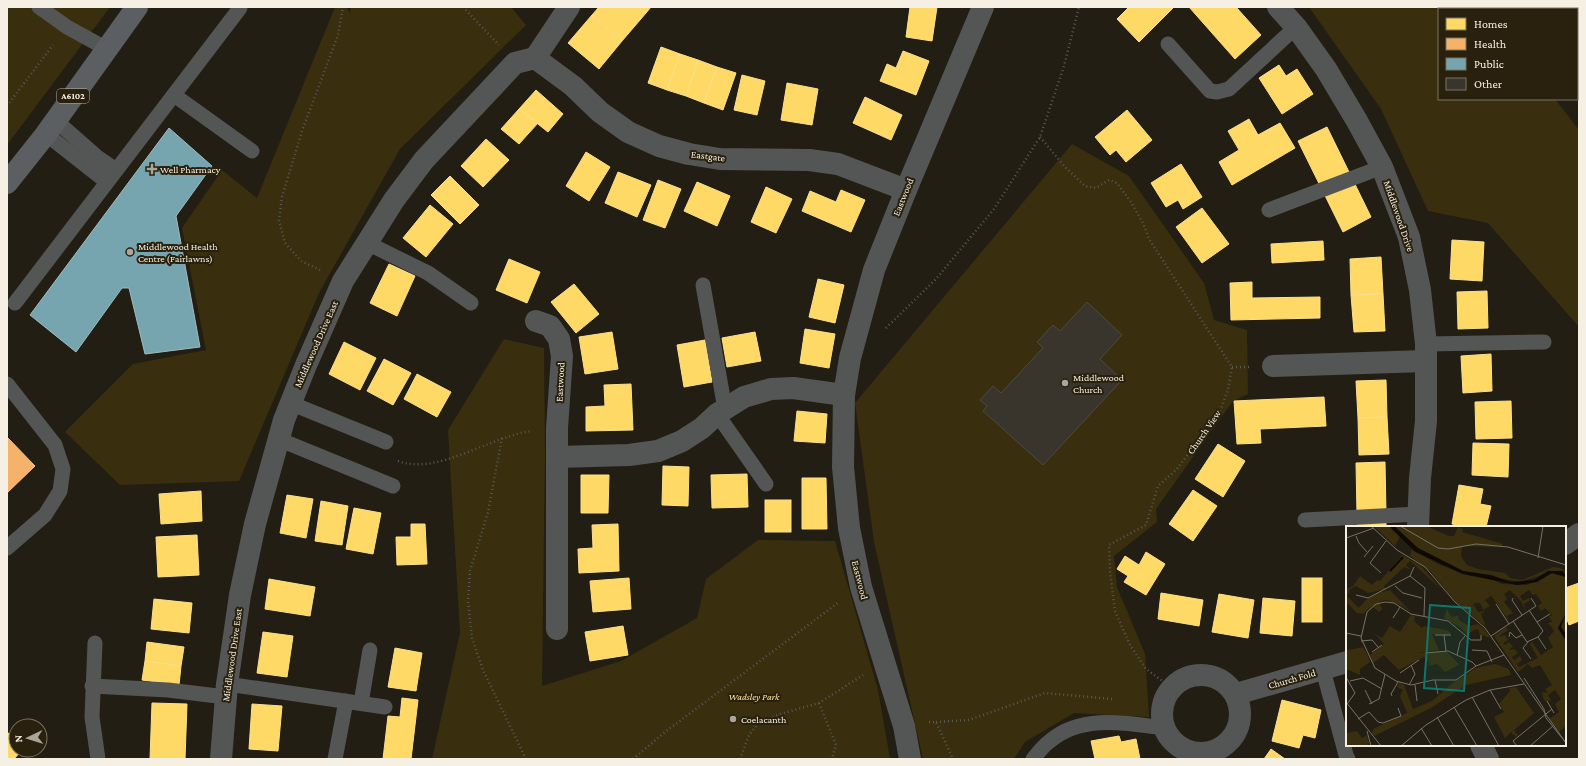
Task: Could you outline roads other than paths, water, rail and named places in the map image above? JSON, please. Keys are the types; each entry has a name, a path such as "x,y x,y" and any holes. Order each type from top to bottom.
{"main road":[{"name":"A6102","path":"7,183 51,127 137,7"}],"street":[{"name":"Middlewood Drive East","path":"221,759 226,691 240,595 255,524 278,439 290,403 343,282 394,200 424,160 525,60 569,7"},
{"name":"Eastwood","path":"910,759 904,726 861,587 849,528 843,467 844,395 850,358 874,270 983,7"},
{"name":"Middlewood Drive","path":"1278,7 1296,27 1326,69 1357,121 1382,167 1409,237 1420,290 1425,353 1426,421 1418,520"},
{"name":"Eastgate","path":"525,60 572,86 600,112 628,132 659,146 689,154 720,159 809,160 838,164 906,190"},
{"name":"Eastwood","path":"536,321 550,326 559,339 562,356 557,457 557,629"},
{"path":"1273,366 1425,353"},
{"path":"557,457 629,455 658,451 682,441 702,428 721,411 744,397 771,389 793,388 844,395"},
{"path":"1566,543 1579,534"},
{"name":"Church Fold","path":"1236,694 1346,662"},
{"path":"1204,675 1218,678 1236,694 1240,715 1238,726 1232,738 1223,746 1211,752 1200,753 1187,751 1178,746 1168,736 1164,728 1162,714 1163,704 1172,688 1187,678 1204,675"},
{"path":"1482,746 1488,759"}],"lane":[{"path":"39,7 66,27 107,49"},
{"path":"15,303 240,8"},
{"path":"1168,44 1210,91 1217,92 1229,89 1296,27"},
{"path":"174,95 252,151"},
{"path":"51,127 116,170"},
{"path":"51,127 107,182"},
{"path":"1269,210 1382,167"},
{"path":"367,243 428,273 471,303"},
{"path":"702,285 721,411 766,484"},
{"path":"1425,353 1544,342"},
{"path":"7,384 55,445 63,469 60,491 45,514 7,548"},
{"path":"290,403 386,442"},
{"path":"278,439 393,486"},
{"path":"1305,520 1418,520"},
{"path":"95,643 92,686 92,717 98,759"},
{"path":"335,759 370,650"},
{"path":"1323,670 1348,759"},
{"path":"92,686 226,691 354,702 385,707"},
{"path":"1033,759 1050,740 1068,729 1099,722 1113,722 1164,728"}],"place":[{"name":"Well Pharmacy","path":"152,169"},
{"name":"Middlewood Health Centre (Fairlawns)","path":"130,252"},
{"name":"Middlewood Church","path":"1065,383"},
{"name":"Coelacanth","path":"733,719"}],"park label":[{"name":"Wadsley Park","path":"754,696"}]}
